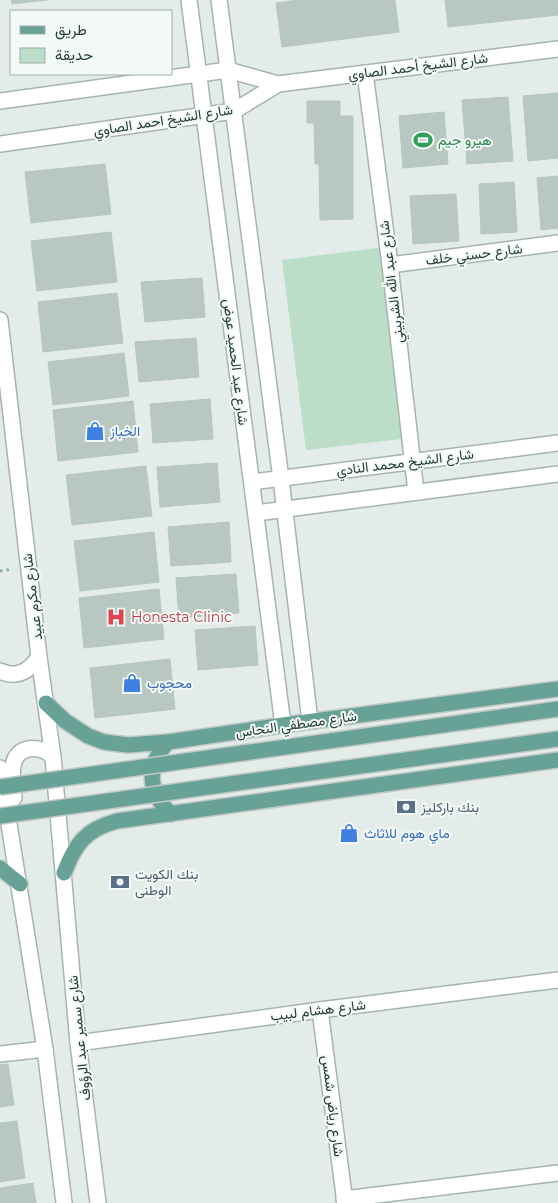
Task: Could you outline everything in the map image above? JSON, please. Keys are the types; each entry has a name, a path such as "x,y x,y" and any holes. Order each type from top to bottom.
{"main road":[{"name":"شارع مصطفي النحاس","path":"46,703 76,729 104,742 128,745 168,742 558,688"},
{"path":"0,787 558,709"},
{"path":"3,811 558,739"},
{"path":"168,742 157,757 152,774 152,783 159,800 171,814"},
{"path":"64,873 76,846 94,829 117,821 558,760"},
{"path":"0,868 20,884"}],"street":[{"name":"شارع عبد الحميد عوض","path":"189,0 283,725"},
{"path":"219,0 285,508 310,721"},
{"name":"شارع الشيخ أحمد الصاوي","path":"278,84 558,48"},
{"path":"0,101 228,70 278,84"},
{"name":"شارع عبد الله الشربيني","path":"365,73 390,265 416,492"},
{"name":"شارع الشيخ احمد الصاوي","path":"0,144 234,111 278,84"},
{"name":"شارع حسني خلف","path":"390,265 558,243"},
{"name":"شارع مكرم عبيد","path":"0,320 39,657 53,757 64,873"},
{"name":"شارع الشيخ محمد النادي","path":"252,482 558,443"},
{"path":"256,513 558,474"},
{"path":"0,671 6,674 19,674 31,668 39,657"},
{"path":"3,811 14,797 12,766 20,754 26,750 41,748 53,757"},
{"path":"0,768 3,811 20,884 45,1048 64,1203"},
{"name":"شارع سمير عبد الرؤوف","path":"64,873 78,1043 98,1203"},
{"name":"شارع هشام لبيب","path":"78,1043 558,980"},
{"name":"شارع رياض شمس","path":"320,1010 345,1201"},
{"path":"0,1054 45,1048"},
{"path":"345,1201 558,1173"}],"green space":[{"path":"393,246 418,437 306,450 282,260"}],"building":[{"path":"11,0 47,0 12,4"},
{"path":"298,0 395,0 399,32 282,47 276,3"},
{"path":"445,0 558,0 558,15 448,27"},
{"path":"558,93 558,158 528,161 523,96"},
{"path":"508,97 513,161 467,164 462,100"},
{"path":"307,101 340,101 340,116 353,116 353,219 320,220 319,164 315,164 314,123 307,123"},
{"name":"هيرو جيم","path":"444,112 448,164 403,168 399,116"},
{"path":"105,164 111,214 31,223 25,172"},
{"path":"558,176 558,228 541,230 537,178"},
{"path":"514,182 517,232 481,234 479,184"},
{"path":"456,194 459,241 413,244 410,196"},
{"path":"111,232 117,282 37,291 31,241"},
{"path":"202,278 205,317 145,322 141,282"},
{"path":"117,293 123,343 43,352 38,302"},
{"path":"196,338 199,377 139,382 135,342"},
{"path":"124,353 129,396 53,405 48,362"},
{"path":"210,399 213,439 153,443 150,404"},
{"name":"الخباز","path":"133,401 138,452 58,461 53,410"},
{"path":"217,463 220,502 160,507 157,467"},
{"path":"146,466 152,516 72,525 66,475"},
{"path":"229,522 231,562 171,566 168,527"},
{"path":"154,532 159,582 80,591 74,541"},
{"path":"236,574 239,613 179,618 176,578"},
{"path":"159,589 164,639 84,648 79,598"},
{"path":"255,626 258,665 198,670 195,630"},
{"name":"محجوب","path":"170,659 175,709 95,718 90,668"},
{"path":"8,1064 14,1105 0,1107 0,1065"},
{"path":"17,1121 25,1178 0,1182 0,1123"},
{"path":"33,1183 36,1203 0,1203 0,1188"}],"place":[{"name":"هيرو جيم","path":"423,140"},
{"name":"الخباز","path":"95,431"},
{"name":"Honesta Clinic","path":"116,617"},
{"name":"محجوب","path":"132,683"},
{"name":"بنك باركليز","path":"406,807"},
{"name":"ماي هوم للاثاث","path":"349,833"},
{"name":"بنك الكويت الوطنى","path":"120,882"}]}
